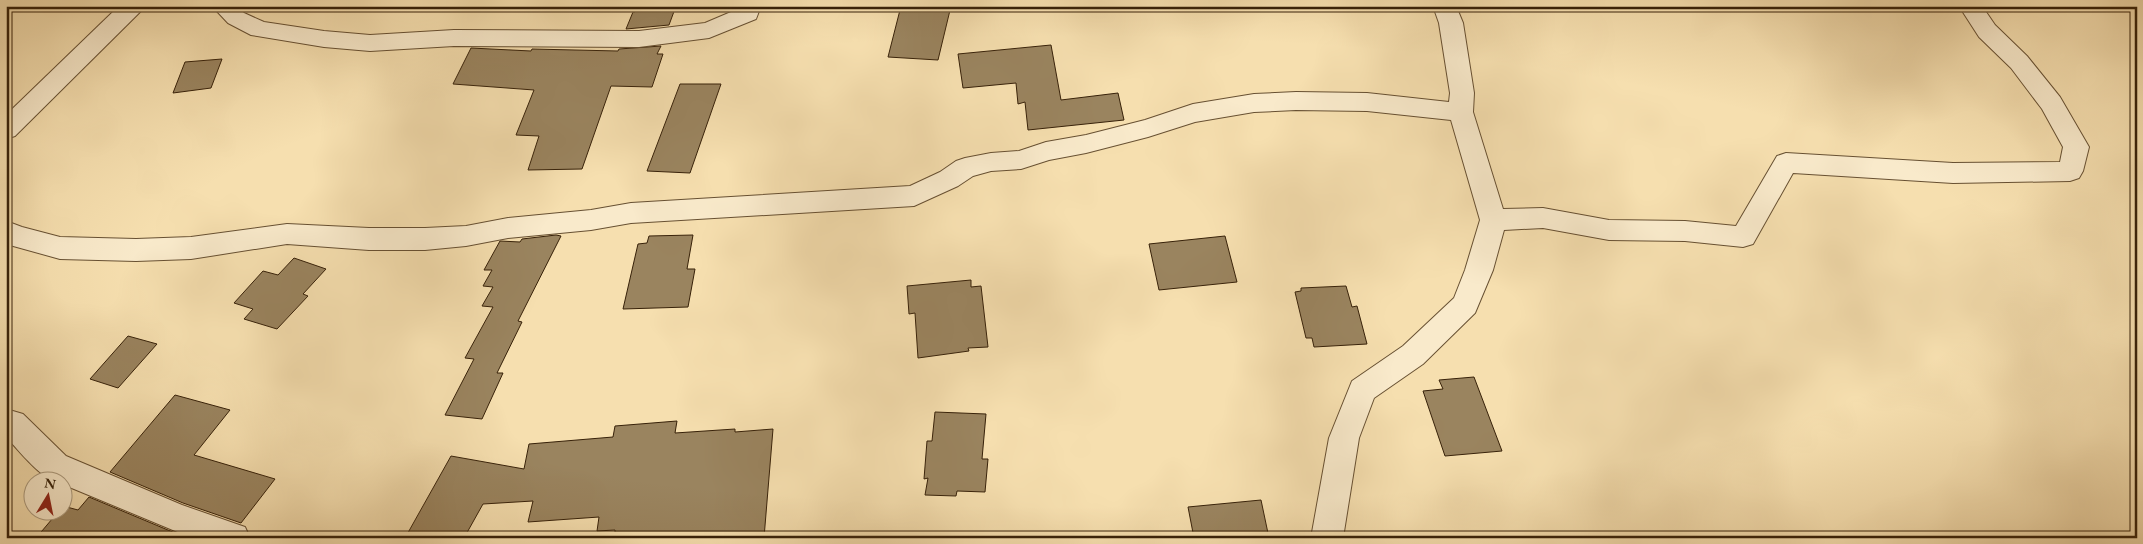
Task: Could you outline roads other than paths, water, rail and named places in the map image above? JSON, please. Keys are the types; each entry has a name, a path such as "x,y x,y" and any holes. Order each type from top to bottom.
{"street":[{"path":"6,130 121,16 135,6"},
{"path":"223,6 236,18 259,29 324,39 370,43 454,38 639,39 709,30 748,14 750,6"},
{"path":"1327,538 1344,438 1362,390 1414,355 1465,305 1479,270 1493,220 1461,112 1462,93 1451,23 1444,6"},
{"path":"1493,220 1543,218 1609,230 1685,231 1743,237 1786,163 1953,173 2070,171 2076,147 2051,103 2019,62 1988,31 1970,6"},
{"path":"6,230 15,236 60,248 136,250 191,248 287,234 369,239 425,239 466,236 508,228 591,220 630,213 914,196 950,179 965,168 991,162 1021,160 1046,151 1086,144 1148,128 1193,113 1254,103 1296,101 1367,102 1461,112"},
{"path":"6,422 12,423 55,466 176,517 234,538"}]}
